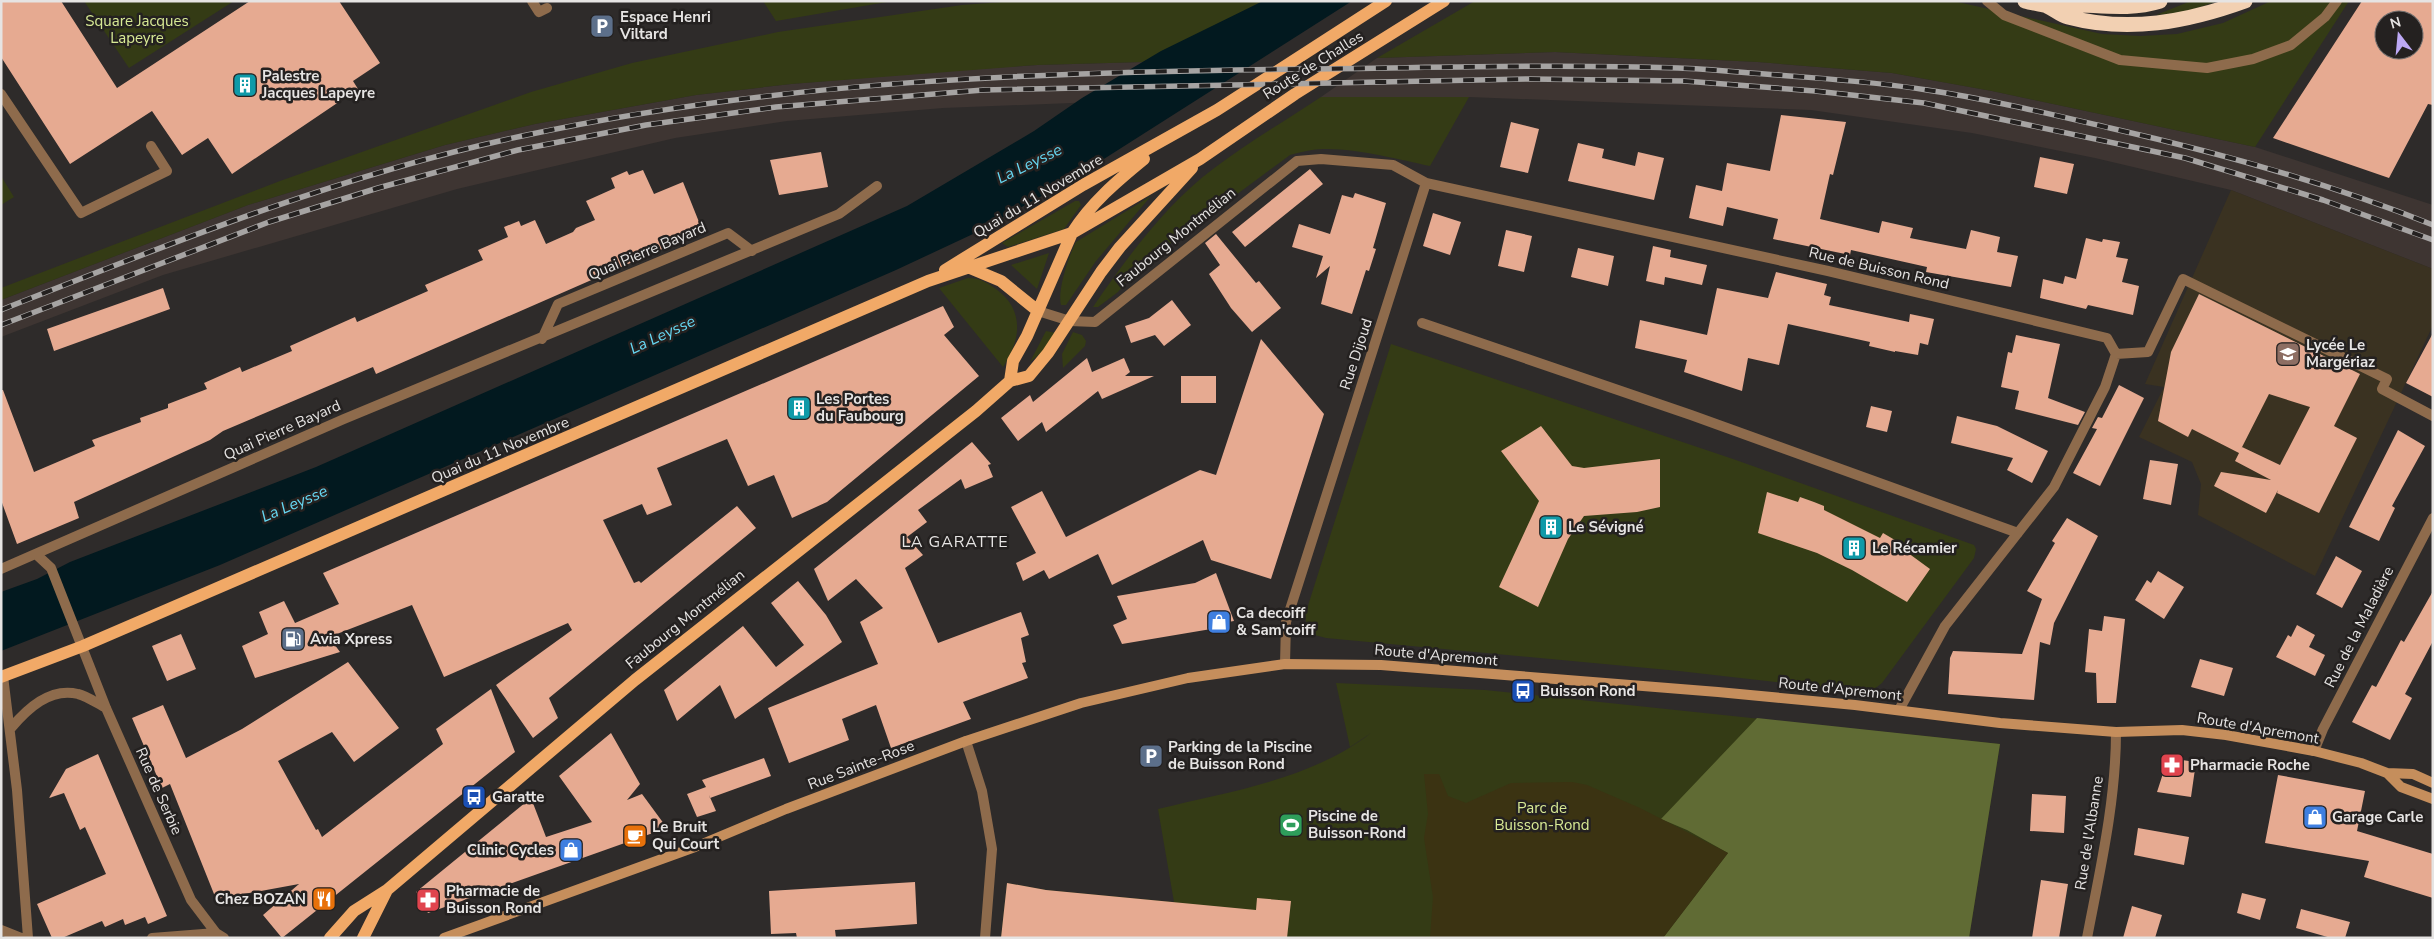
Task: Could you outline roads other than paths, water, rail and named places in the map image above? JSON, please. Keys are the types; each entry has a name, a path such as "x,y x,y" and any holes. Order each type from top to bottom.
{"highway":[{"path":"2025,1 2047,6 2066,17 2117,25 2163,24 2206,15 2245,1"},
{"path":"2047,6 2069,4 2120,8 2160,1"}],"main road":[{"name":"Route de Challes","path":"1217,110 1386,1"},
{"name":"Route de Challes","path":"1200,159 1295,94 1444,1"},
{"name":"Quai du 11 Novembre","path":"928,281 1083,185 1165,141 1217,110"},
{"name":"Quai du 11 Novembre","path":"1072,234 1082,218 1109,188 1165,141"},
{"name":"Quai du 11 Novembre","path":"2,677 83,646 928,281 1072,234 1200,159"},
{"name":"Faubourg Montmélian","path":"330,938 354,911 387,890 634,680 976,412 1010,381 1029,376 1048,354 1101,272 1120,247 1200,159"},
{"path":"1010,381 1013,361 1038,311 1072,234"},
{"name":"Faubourg Montmélian","path":"970,268 1001,281 1038,311"},
{"name":"Route d'Apremont","path":"1285,664 1381,665 1718,692 1899,710 2000,723 2116,732 2182,730 2226,735 2314,752 2387,773 2413,774 2433,783"},
{"name":"Rue Sainte-Rose","path":"444,938 455,936 695,847 786,809 966,741 1080,703 1188,678 1285,664"},
{"name":"Route d'Apremont","path":"2387,773 2401,787 2433,799"},
{"name":"Faubourg Montmélian","path":"363,938 387,890"}],"street":[{"path":"532,1 539,12 547,8"},
{"path":"1987,1 2004,15 2120,60 2207,68 2253,59 2291,44 2325,17 2337,1"},
{"path":"1,94 81,213 167,170 151,146"},
{"name":"Faubourg Montmélian","path":"1038,311 1070,321 1095,322 1297,161 1321,159 1393,165 1426,183"},
{"name":"Rue de Buisson Rond","path":"1426,183 1838,273 2107,338 2116,354"},
{"name":"Rue Dijoud","path":"1285,664 1286,622 1426,183"},
{"name":"Quai Pierre Bayard","path":"1,569 344,419 542,339 839,214 877,186"},
{"name":"Quai Pierre Bayard","path":"542,339 558,304 567,300 728,233 752,251"},
{"path":"1899,710 1945,626 2054,487 2105,387 2116,354 2148,352 2183,279 2387,379 2382,389 2433,416"},
{"path":"1422,323 1691,415 2018,533"},
{"name":"Rue de la Maladière","path":"2314,752 2323,729 2433,518"},
{"name":"Rue de Serbie","path":"38,554 51,568 106,708 191,900 220,936"},
{"path":"2,677 11,728 28,938"},
{"path":"11,728 26,711 42,699 53,695 78,694 106,708"},
{"name":"Rue de l'Albanne","path":"2087,938 2104,854 2116,759 2116,732"},
{"path":"966,741 982,791 992,849 985,938"},
{"path":"1,930 21,938"},
{"path":"152,938 220,936"}],"water":[{"name":"La Leysse","path":"1263,1 1352,1 1074,178 973,234 896,270 220,565 1,651 1,592 37,579 70,562 316,467 907,206 1034,131 1082,98 1161,51"}],"railway":[{"path":"1,310 193,236 323,190 455,152 522,136 619,117 716,102 813,91 1008,77 1106,73 1205,70 1584,66 1703,69 1890,85 1996,102 2192,148 2314,182 2433,225"},
{"path":"1,325 269,222 378,188 518,150 646,125 776,107 983,90 1530,79 1684,81 1815,91 1924,103 2185,158 2323,200 2433,240"}],"place":[{"name":"Espace Henri Viltard","path":"602,26"},
{"name":"Palestre Jacques Lapeyre","path":"245,85"},
{"name":"Lycée Le Margériaz","path":"2288,354"},
{"name":"Les Portes du Faubourg","path":"799,408"},
{"name":"Le Sévigné","path":"1551,527"},
{"name":"Le Récamier","path":"1854,548"},
{"name":"Ca decoiff & Sam'coiff","path":"1219,622"},
{"name":"Avia Xpress","path":"293,639"},
{"name":"Buisson Rond","path":"1523,691"},
{"name":"Parking de la Piscine de Buisson Rond","path":"1151,756"},
{"name":"Pharmacie Roche","path":"2172,765"},
{"name":"Garatte","path":"474,797"},
{"name":"Garage Carle","path":"2315,817"},
{"name":"Piscine de Buisson-Rond","path":"1291,825"},
{"name":"Le Bruit Qui Court","path":"635,836"},
{"name":"Clinic Cycles","path":"571,850"},
{"name":"Chez BOZAN","path":"324,899"},
{"name":"Pharmacie de Buisson Rond","path":"428,900"}],"district":[{"name":"LA GARATTE","path":"955,541"}],"park label":[{"name":"Square Jacques Lapeyre","path":"137,30"},
{"name":"Parc de Buisson-Rond","path":"1542,816"}]}
